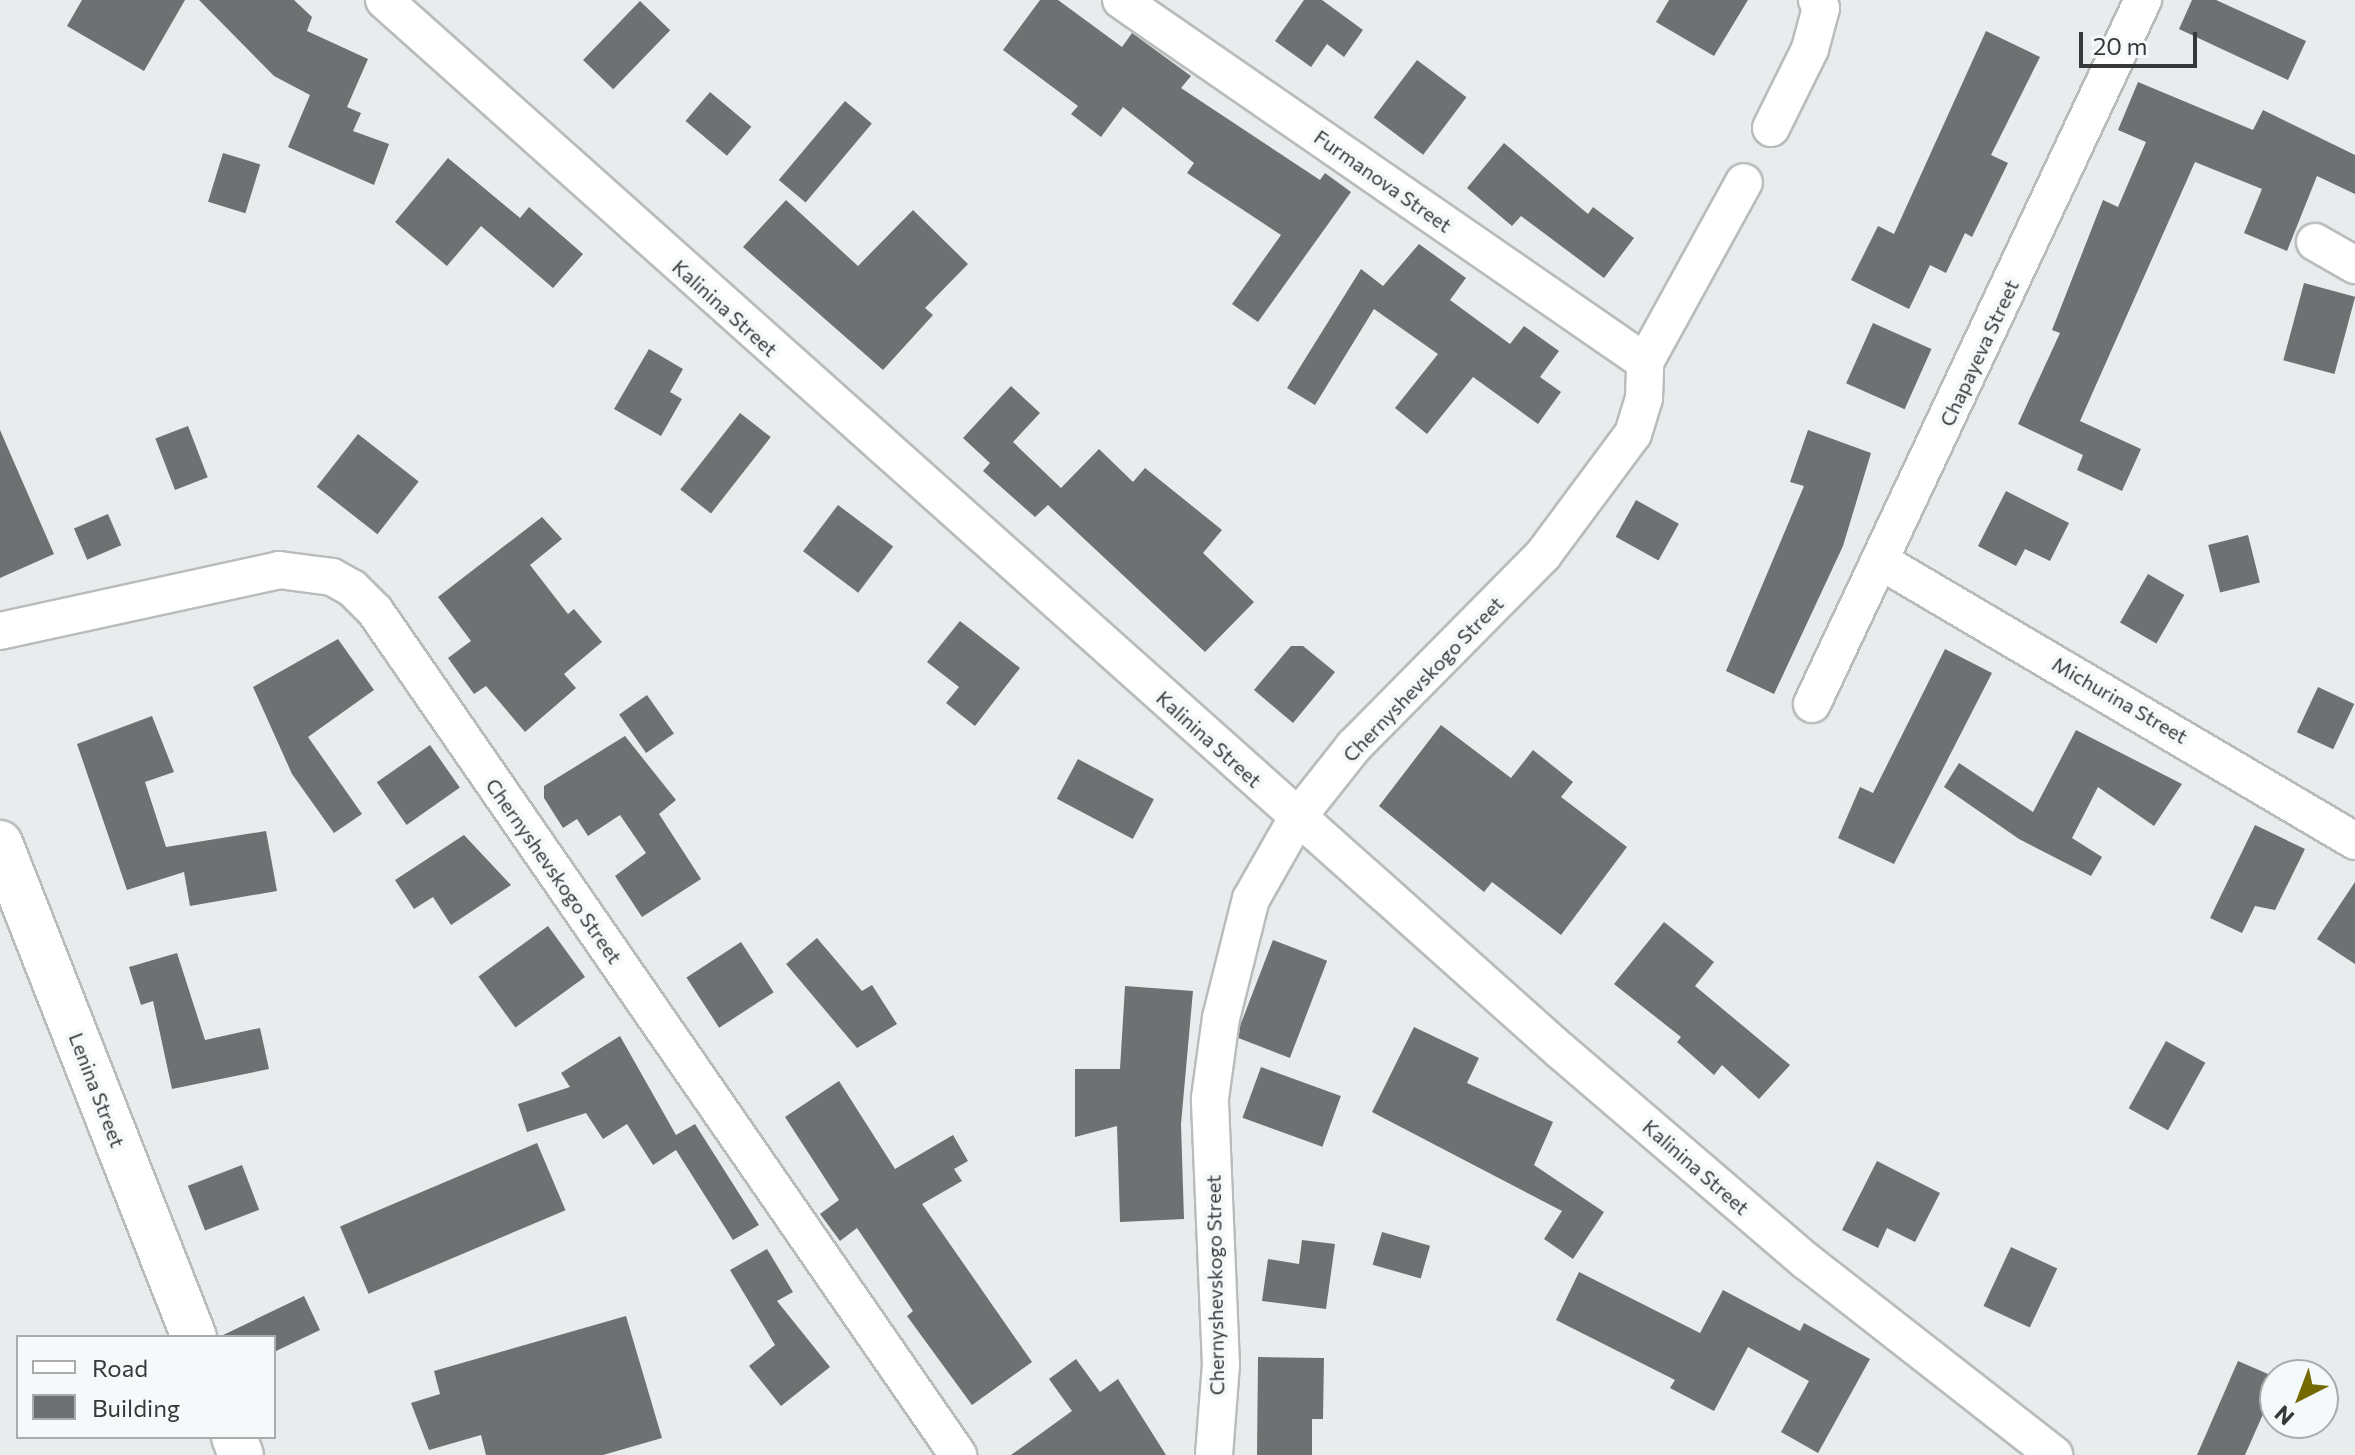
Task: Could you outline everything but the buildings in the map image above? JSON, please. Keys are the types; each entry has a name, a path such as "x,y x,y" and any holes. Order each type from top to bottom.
{"street":[{"name":"Kalinina Street","path":"384,0 1297,818 1806,1261 2054,1455"},
{"name":"Furmanova Street","path":"1121,0 1645,362"},
{"path":"1771,128 1810,49 1821,8 1817,0"},
{"name":"Chapayeva Street","path":"1812,704 1882,562 2143,0"},
{"name":"Chernyshevskogo Street","path":"1214,1455 1221,1365 1210,1098 1221,1018 1251,899 1297,818 1354,746 1543,555 1633,434 1644,398 1645,362 1744,182"},
{"path":"2315,242 2355,265"},
{"name":"Michurina Street","path":"1882,562 2355,841"},
{"name":"Chernyshevskogo Street","path":"0,631 279,570 322,574 352,588 375,611 958,1455"},
{"name":"Lenina Street","path":"0,843 193,1335"}]}
